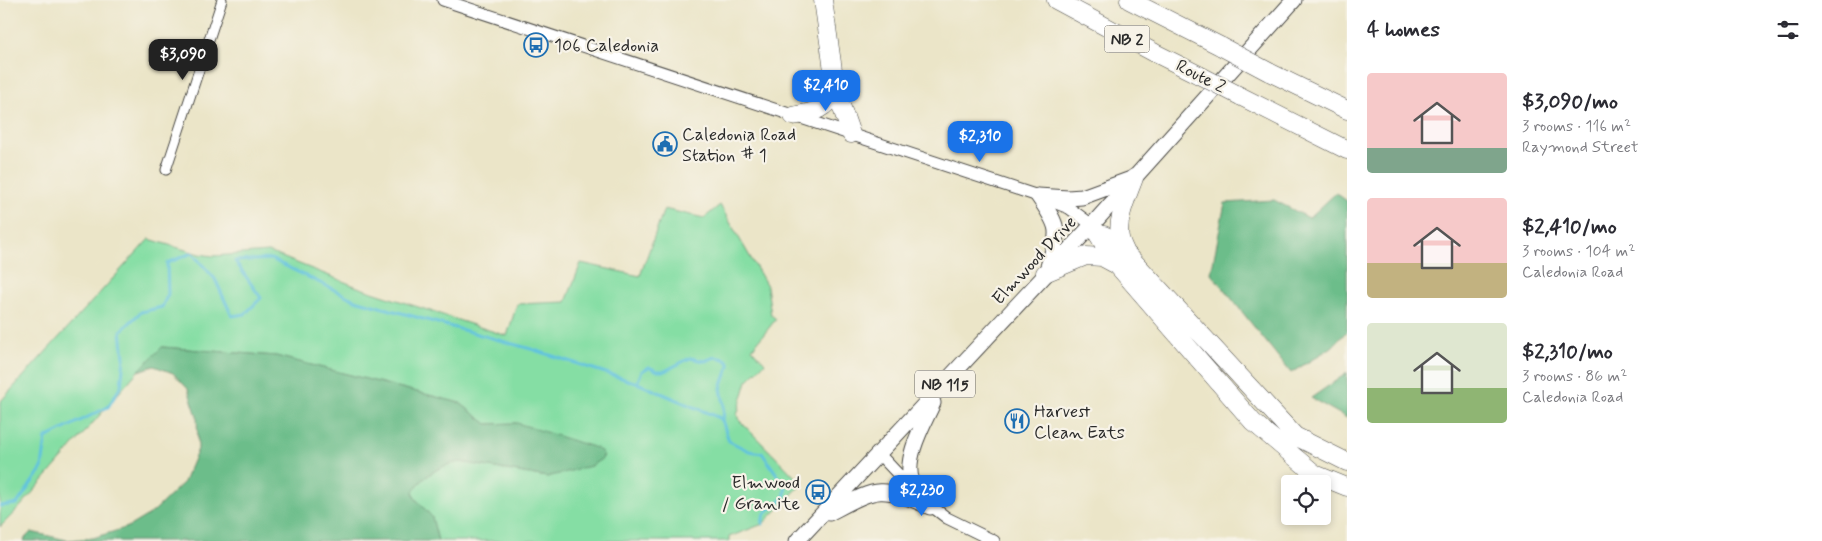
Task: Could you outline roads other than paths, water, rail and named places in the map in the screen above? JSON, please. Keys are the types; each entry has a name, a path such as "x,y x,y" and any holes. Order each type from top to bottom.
{"highway":[{"path":"823,0 836,92 851,134"},
{"name":"Route 2","path":"1056,0 1146,49 1347,150"},
{"name":"Route 2","path":"1128,0 1347,110"},
{"path":"793,116 815,112 829,102 836,92"},
{"path":"1134,178 1122,214 1120,229 1122,259 1295,436 1347,462"},
{"path":"1092,225 1122,259 1252,422 1315,474 1347,487"},
{"path":"1046,274 1086,256 1122,259"}],"main road":[{"name":"Elmwood Drive","path":"797,541 1092,225 1294,0"},
{"path":"1038,196 1068,198 1082,196 1134,178"},
{"path":"1038,196 1057,227 1056,239 1046,274"},
{"path":"930,507 912,480 910,472 918,436 939,390"},
{"path":"819,518 866,494 879,491 889,491 904,495 930,507"}],"street":[{"path":"166,170 222,0"},
{"path":"443,0 1038,196 1069,208 1092,225"},
{"path":"879,454 930,507 994,541"}],"waterway":[{"path":"0,506 17,504 42,468 46,438 108,407 121,386 124,358 121,331 141,312 162,307 168,294 167,263 192,253 215,279 232,316 245,314 261,298 235,261 271,259 355,300 531,349 637,383 720,418 729,441 749,451 762,453 785,486 783,498 765,513 763,524"},
{"path":"637,383 642,371 649,367 658,371 665,371 690,358 705,361 715,357 725,359 729,366 721,388 724,405 723,422"}],"place":[{"name":"106 Caledonia","path":"536,45"},
{"name":"Caledonia Road Station # 1","path":"665,144"},
{"name":"Harvest Clean Eats","path":"1017,421"},
{"name":"Elmwood / Granite","path":"818,492"}]}
